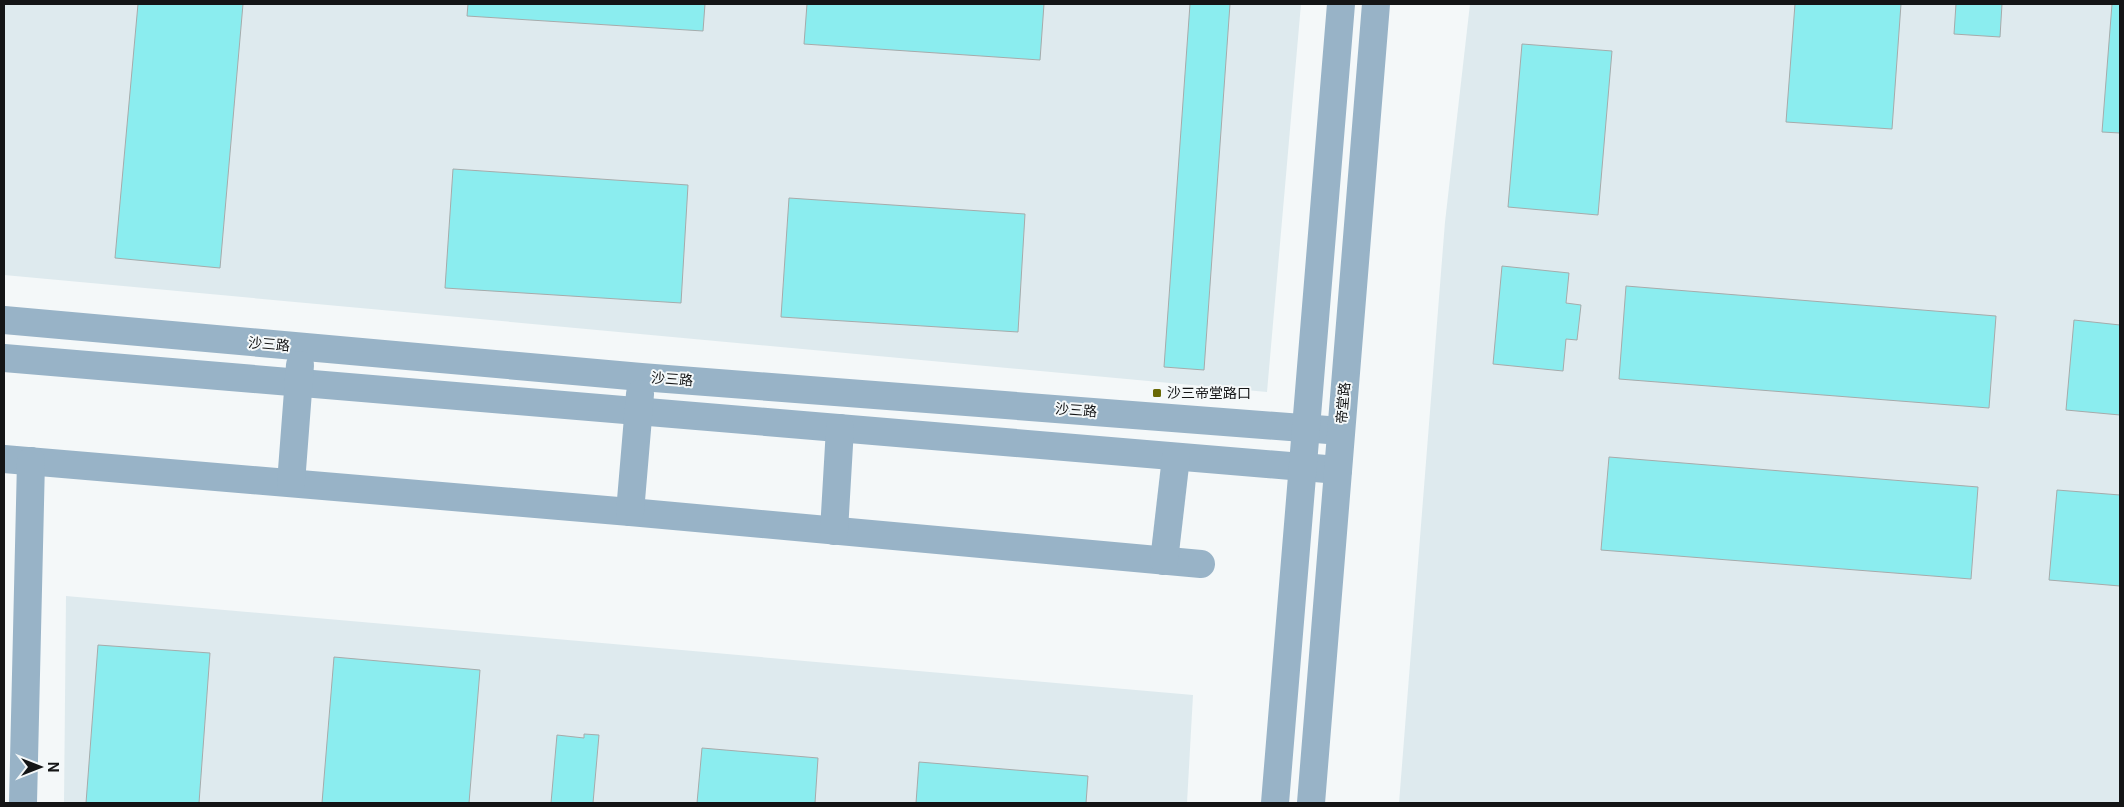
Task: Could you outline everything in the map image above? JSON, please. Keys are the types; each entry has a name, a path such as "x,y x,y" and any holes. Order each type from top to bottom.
{"street":[{"path":"1275,803 1340,4"},
{"name":"帝堂路","path":"1311,803 1376,4"},
{"name":"沙三路","path":"4,320 641,377 1341,431"},
{"path":"292,483 301,346"},
{"path":"4,358 1338,470"},
{"path":"630,512 641,377"},
{"path":"834,531 840,428"},
{"path":"1164,561 1176,457"},
{"path":"4,459 630,512 1201,564"},
{"path":"23,803 31,461"}],"shaded area":[{"path":"4,4 1301,4 1267,392 4,275"},
{"path":"1470,4 2120,4 2120,803 1399,803 1445,222"},
{"path":"66,596 1193,695 1187,803 64,803"}],"building":[{"path":"138,4 243,4 220,268 115,258"},
{"path":"468,4 705,4 703,31 467,16"},
{"path":"807,4 1044,4 1040,60 804,44"},
{"path":"1190,4 1230,4 1204,370 1164,367"},
{"path":"1795,4 1901,4 1892,129 1786,122"},
{"path":"1956,4 2002,4 2000,37 1954,34"},
{"path":"2112,4 2120,4 2120,133 2102,132"},
{"path":"1522,44 1612,51 1598,215 1508,207"},
{"path":"453,169 688,185 681,303 445,288"},
{"path":"789,198 1025,214 1018,332 781,317"},
{"path":"1502,266 1569,273 1566,303 1581,305 1577,340 1566,339 1563,371 1493,364"},
{"path":"1626,286 1996,316 1989,408 1619,379"},
{"path":"2074,320 2120,325 2120,415 2066,410"},
{"path":"1609,457 1978,487 1971,579 1601,550"},
{"path":"2057,490 2120,495 2120,586 2049,580"},
{"path":"98,645 210,653 199,803 86,803"},
{"path":"334,657 480,670 469,803 322,803"},
{"path":"584,734 599,735 593,803 551,803 557,735 584,738"},
{"path":"702,748 818,758 815,803 697,803"},
{"path":"919,762 1088,776 1086,803 916,803"}],"place":[{"name":"沙三帝堂路口","path":"1157,393"}]}
